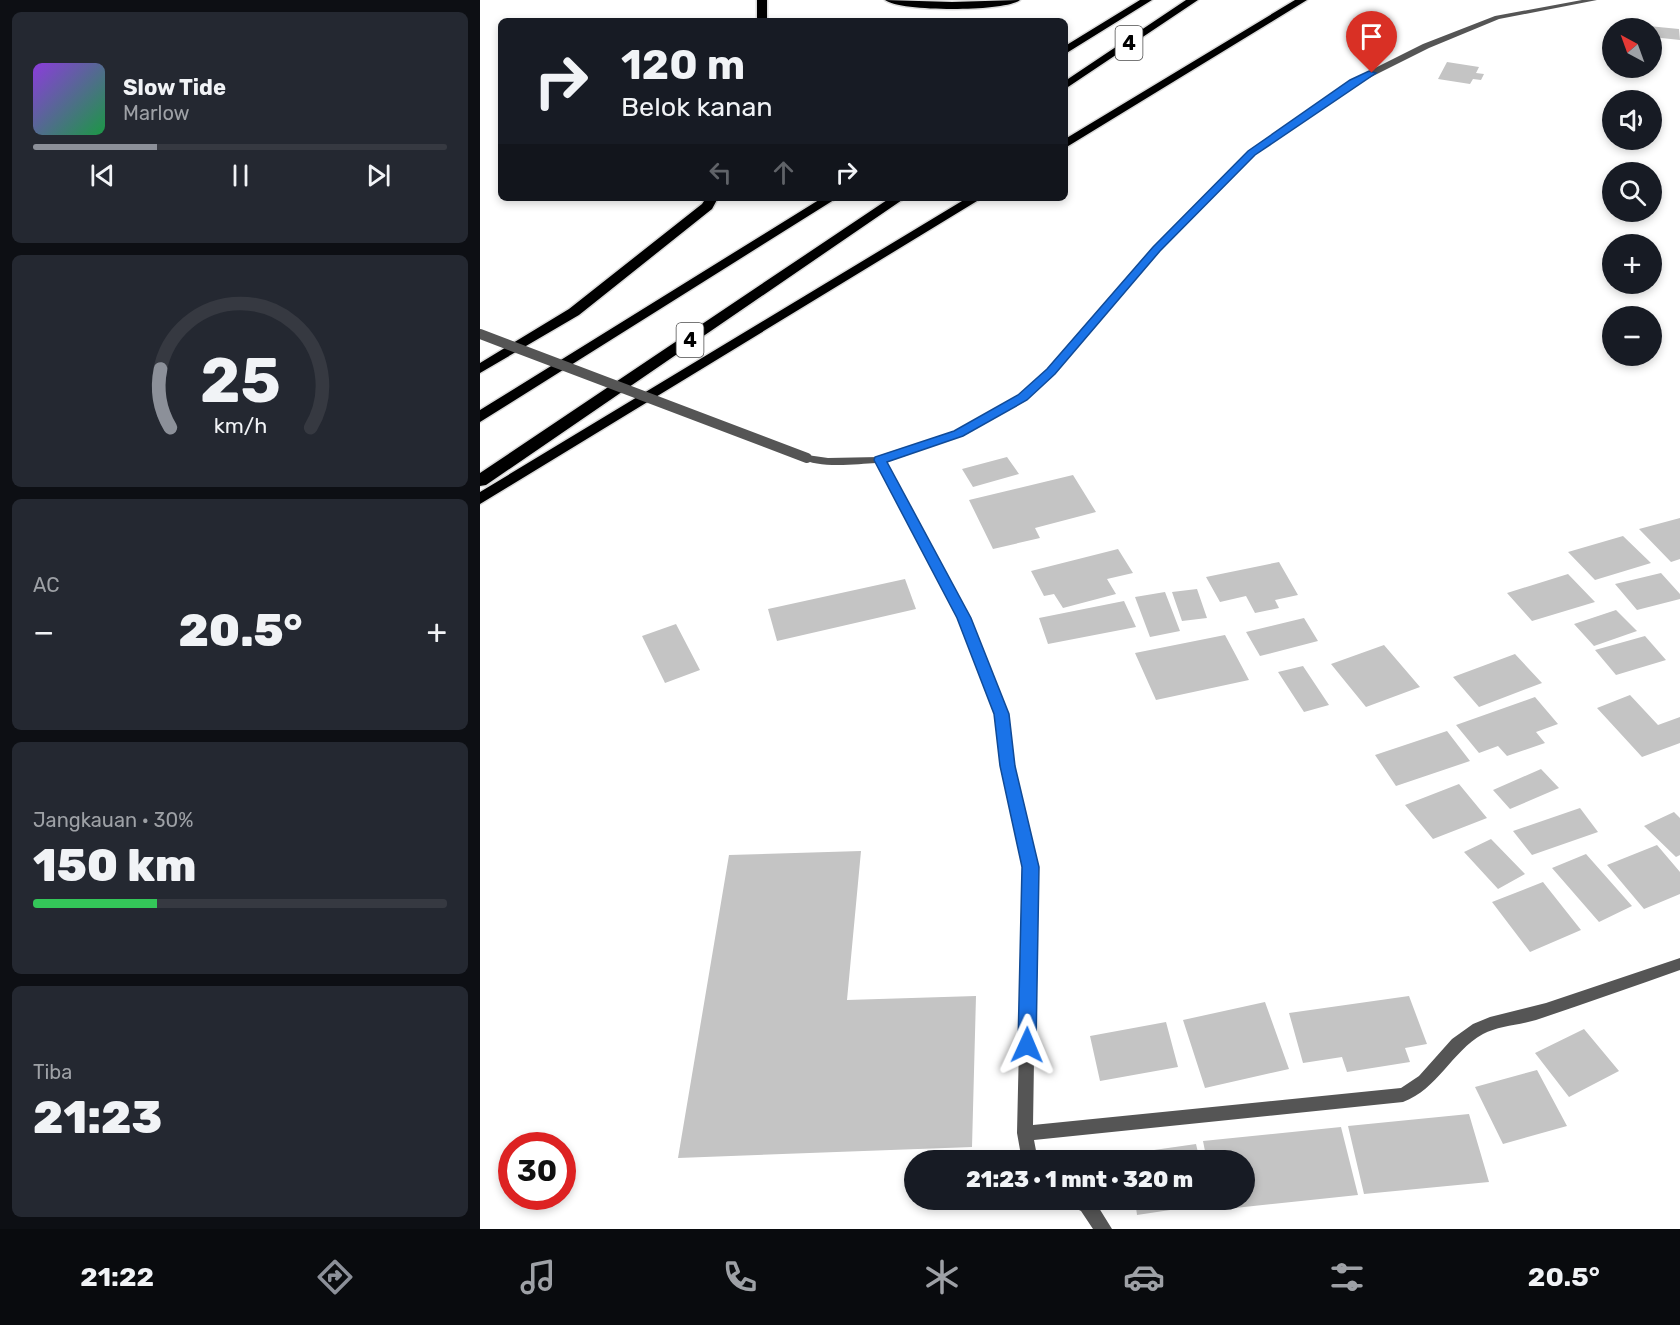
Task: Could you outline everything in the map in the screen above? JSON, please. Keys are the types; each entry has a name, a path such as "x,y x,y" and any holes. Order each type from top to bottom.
{"highway":[{"path":"762,0 762,18"},
{"path":"890,0 903,3 972,6 1015,0"},
{"name":"4","path":"1068,49 1147,0"},
{"name":"4","path":"1068,84 1193,0"},
{"path":"1068,142 1302,0"},
{"path":"480,369 574,312 707,206 710,201"},
{"name":"4","path":"480,417 826,201"},
{"name":"4","path":"480,481 895,201"},
{"path":"480,499 971,201"}],"street":[{"path":"480,334 807,458 828,461 880,460 959,433 1023,398 1051,371 1156,249 1251,153 1353,82 1426,46 1497,17 1594,0"},
{"path":"880,460 964,618 1001,714 1008,766 1030,867 1025,1133 1028,1150"},
{"path":"1025,1133 1403,1095 1416,1089 1464,1039 1477,1029 1524,1017 1680,964"},
{"path":"1090,1210 1103,1229"}],"building":[{"path":"1662,27 1679,29 1680,40 1662,38"},
{"path":"1447,62 1479,67 1476,73 1484,74 1481,80 1473,79 1470,84 1438,79"},
{"path":"1007,457 1019,474 973,487 962,469"},
{"path":"1073,475 1096,512 1035,528 1040,538 993,549 969,500"},
{"path":"1680,518 1680,559 1671,562 1639,529"},
{"path":"1623,536 1651,563 1595,580 1568,552"},
{"path":"1118,549 1133,573 1107,579 1116,594 1063,608 1054,594 1044,596 1031,571"},
{"path":"1279,562 1298,595 1275,600 1279,608 1255,613 1246,596 1220,602 1206,577"},
{"path":"1661,573 1680,594 1680,599 1637,610 1615,584"},
{"path":"1568,574 1595,602 1532,621 1507,593"},
{"path":"905,579 916,609 777,641 768,609"},
{"path":"1197,589 1207,618 1182,621 1172,592"},
{"path":"1165,592 1180,631 1150,637 1135,597"},
{"path":"1124,601 1136,627 1048,644 1039,618"},
{"path":"1616,610 1637,631 1594,646 1574,624"},
{"path":"1304,618 1318,641 1260,656 1246,632"},
{"path":"676,624 700,670 665,683 642,636"},
{"path":"1225,635 1249,680 1156,700 1135,653"},
{"path":"1645,636 1666,660 1616,675 1595,650"},
{"path":"1384,645 1420,687 1366,707 1331,664"},
{"path":"1515,654 1542,683 1479,707 1453,677"},
{"path":"1303,666 1329,705 1304,712 1278,672"},
{"path":"1630,695 1658,725 1680,717 1680,743 1642,757 1597,708"},
{"path":"1535,697 1558,724 1536,732 1545,743 1507,756 1498,746 1479,753 1456,725"},
{"path":"1447,731 1470,761 1396,786 1375,755"},
{"path":"1541,769 1559,788 1510,809 1493,790"},
{"path":"1459,784 1487,818 1433,839 1405,805"},
{"path":"1580,808 1598,832 1532,855 1513,831"},
{"path":"1674,812 1680,818 1680,855 1676,857 1644,826"},
{"path":"1491,839 1525,874 1498,889 1464,852"},
{"path":"1657,845 1680,872 1680,894 1644,909 1607,865"},
{"path":"861,851 847,1000 976,996 972,1147 678,1158 729,855"},
{"path":"1586,854 1632,906 1599,922 1552,868"},
{"path":"1543,882 1581,930 1530,952 1492,902"},
{"path":"1409,996 1427,1044 1405,1048 1410,1062 1347,1072 1342,1057 1303,1063 1289,1013"},
{"path":"1265,1002 1289,1069 1205,1088 1183,1020"},
{"path":"1166,1022 1178,1067 1100,1081 1090,1036"},
{"path":"1584,1029 1619,1071 1569,1097 1535,1053"},
{"path":"1537,1070 1567,1126 1503,1144 1475,1087"},
{"path":"1469,1114 1489,1182 1364,1194 1348,1126"},
{"path":"1341,1127 1358,1195 1255,1206 1255,1150 1205,1150 1203,1141"},
{"path":"1196,1144 1197,1150 1154,1150"},
{"path":"1136,1210 1170,1210 1137,1215"}],"route":[{"path":"1027,1045 1030,867 1008,766 1001,714 964,618 914,528 880,460 959,433 1023,398 1051,371 1156,249 1251,153 1353,82 1372,73"}]}
